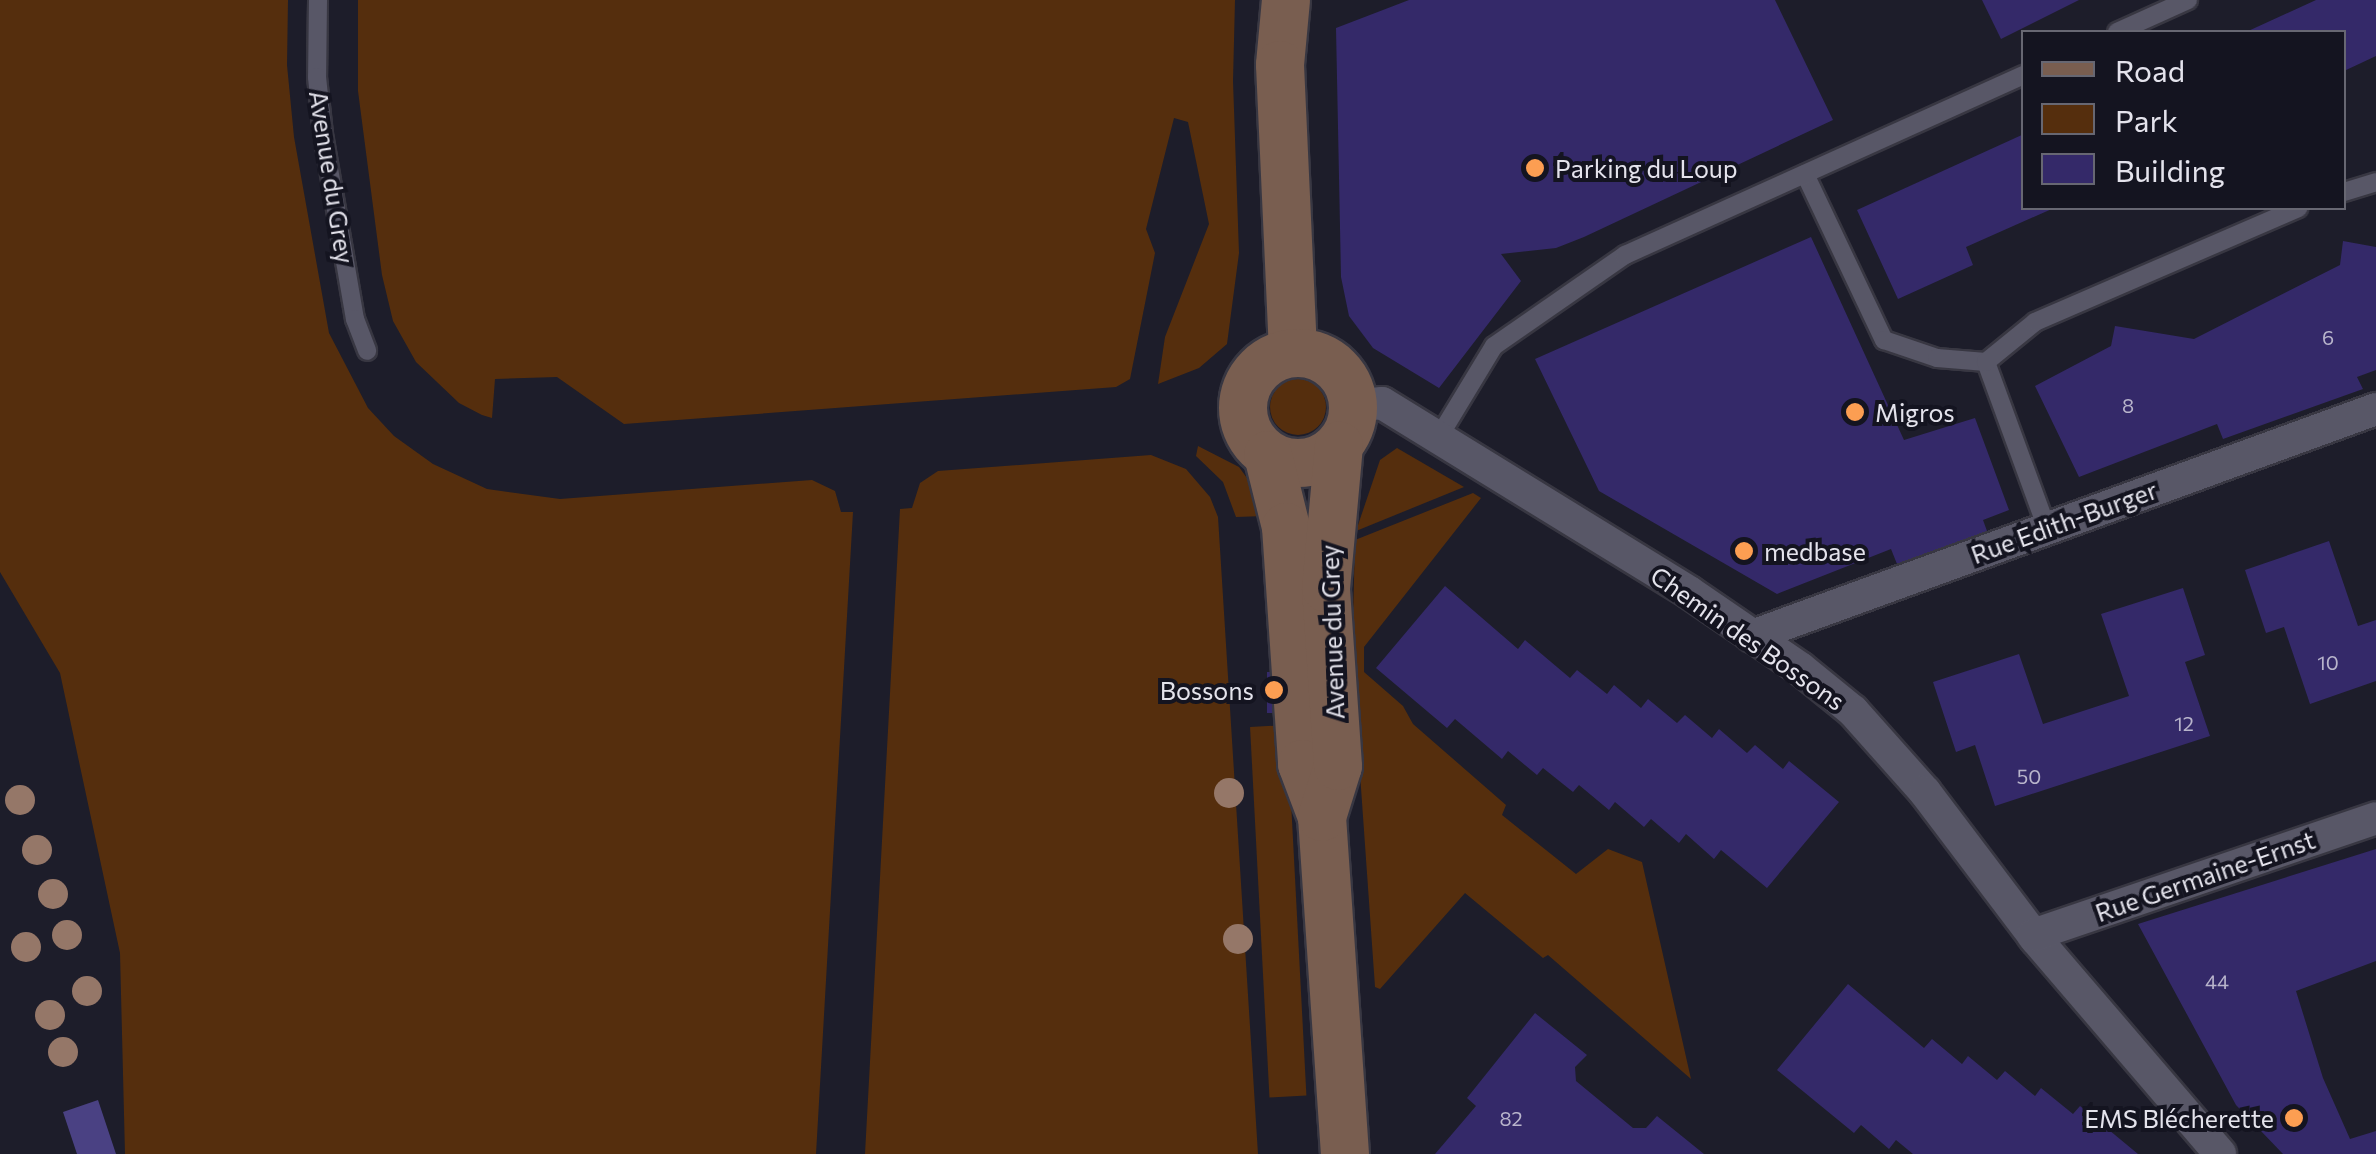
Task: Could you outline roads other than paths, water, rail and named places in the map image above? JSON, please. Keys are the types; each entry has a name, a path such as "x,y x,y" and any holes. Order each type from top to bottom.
{"street":[{"path":"1286,0 1280,65 1293,353"},
{"path":"1293,353 1323,359 1344,378 1346,426 1311,462 1294,464 1268,455 1246,429 1244,394 1262,366 1293,353"},
{"name":"Chemin des Bossons","path":"1346,426 1382,403 1689,592 1853,711 1925,792 2033,935 2220,1154"},
{"name":"Rue Edith-Burger","path":"1752,636 2376,409"},
{"name":"Avenue du Grey","path":"1322,817 1338,766 1326,588 1346,426"},
{"name":"Avenue du Grey","path":"1268,455 1286,526 1302,764 1322,817 1345,1154"},
{"name":"Rue Germaine-Ernst","path":"2033,935 2376,818"}],"lane":[{"name":"Avenue du Grey","path":"318,0 317,76 323,134 355,318 367,351"},
{"path":"2120,30 2188,0"},
{"path":"1437,440 1494,346 1625,256 2021,75"},
{"path":"1805,174 1884,340 1937,358 1986,362 2036,322 2293,210"},
{"path":"2346,191 2376,182"},
{"path":"1986,362 2047,528"}],"place":[{"name":"Parking du Loup","path":"1535,168"},
{"name":"Migros","path":"1855,412"},
{"name":"medbase","path":"1744,551"},
{"name":"Bossons","path":"1274,690"},
{"name":"EMS Blécherette","path":"2294,1118"}]}
